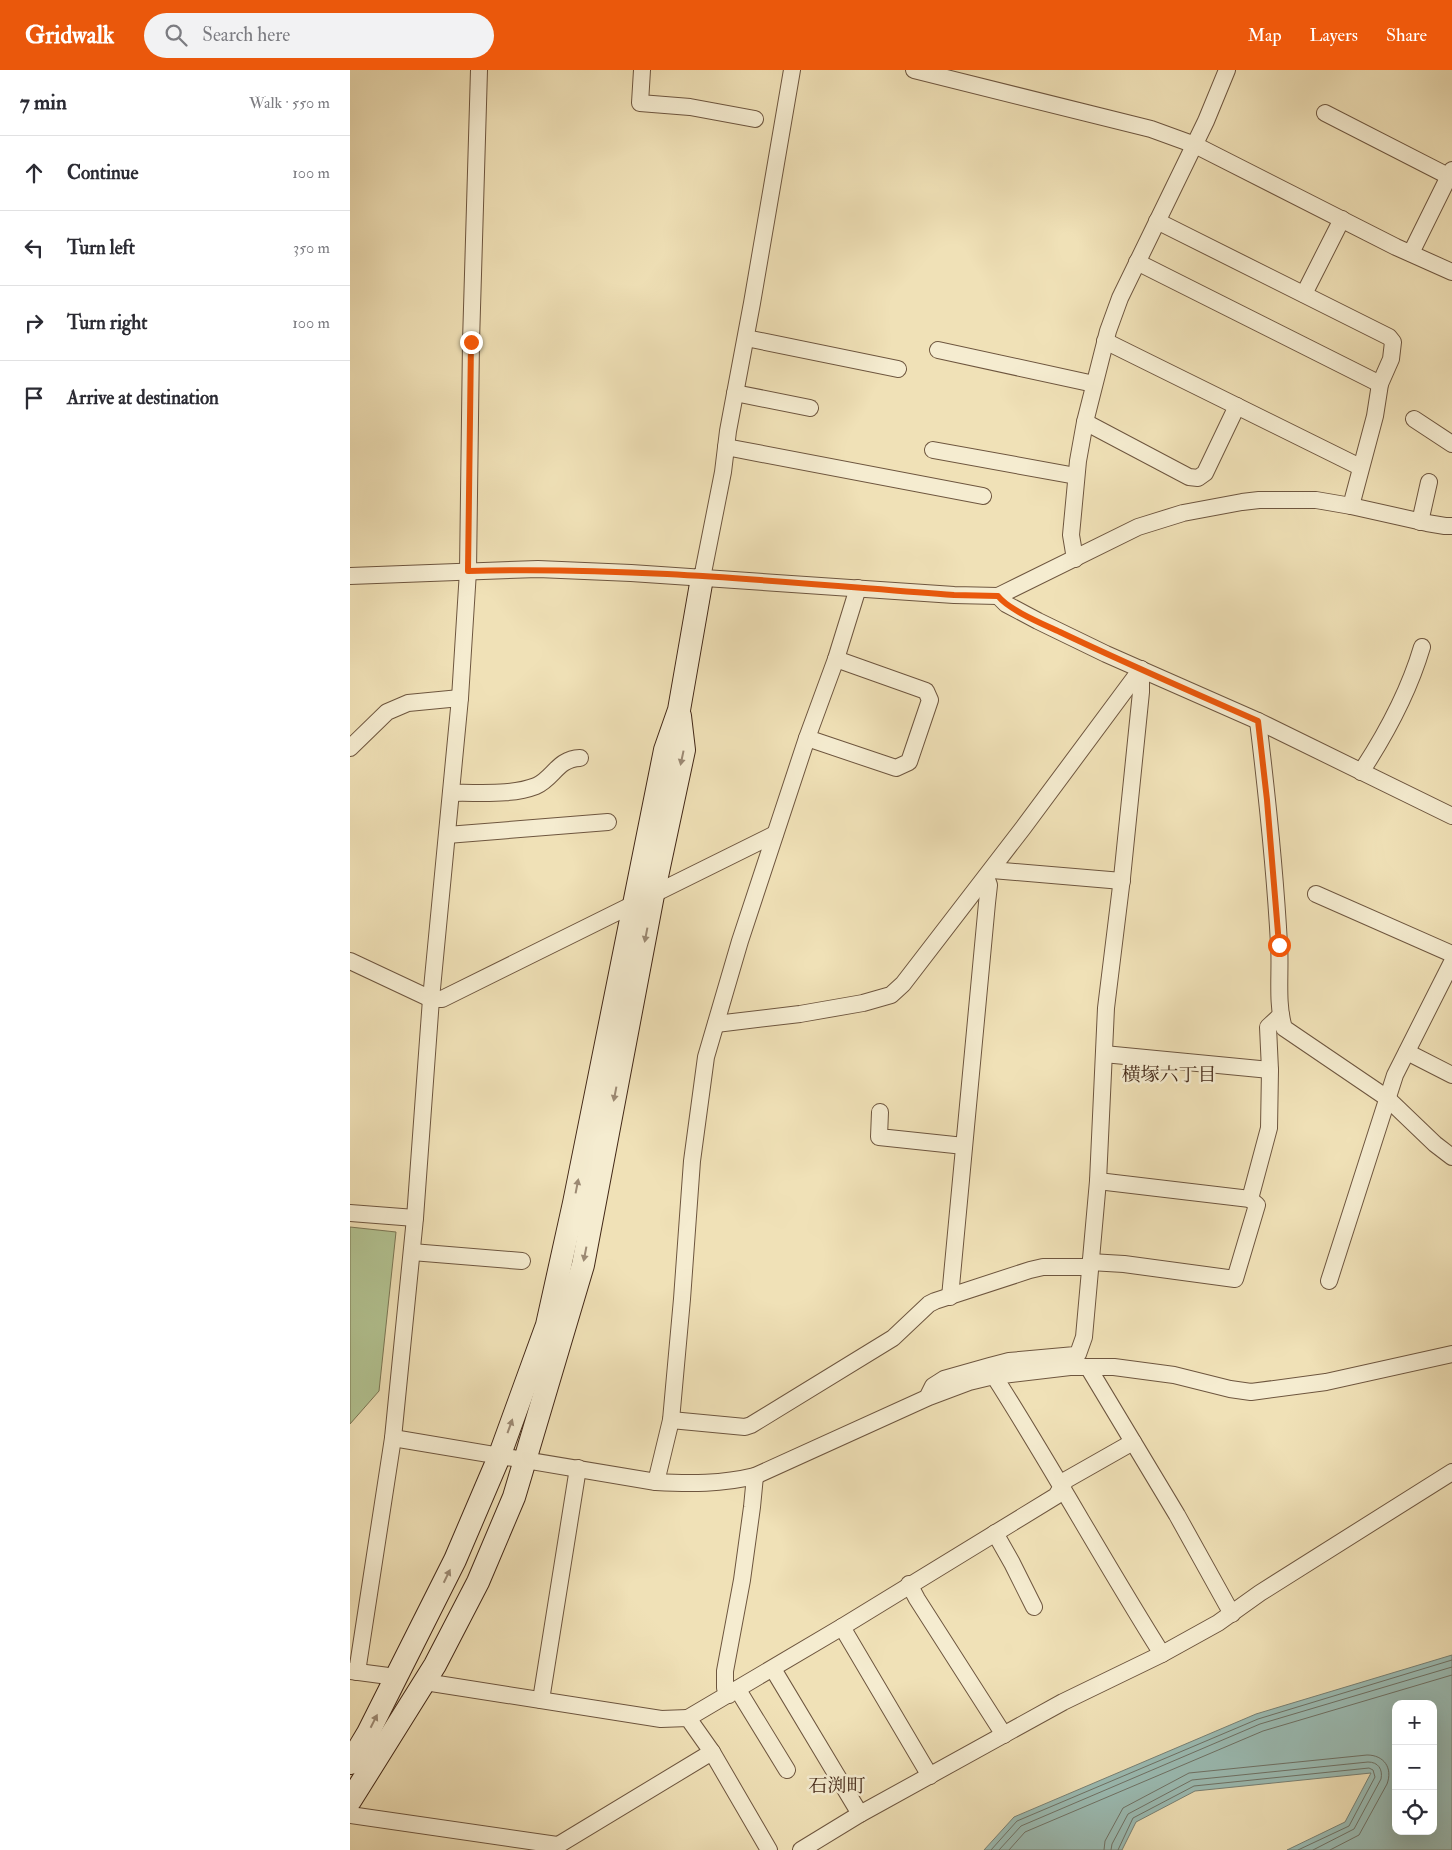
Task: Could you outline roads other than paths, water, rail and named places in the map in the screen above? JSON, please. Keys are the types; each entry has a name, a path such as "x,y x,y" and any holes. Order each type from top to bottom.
{"street":[{"path":"396,1677 354,1672 393,1438 412,1252 431,999 460,698 468,571 471,342 479,70"},
{"path":"642,70 640,103 690,107 755,119"},
{"path":"350,1763 368,1733 455,1560 499,1457 547,1325 574,1203 665,750 679,710 792,70"},
{"path":"914,70 1151,129 1195,145 1452,272"},
{"path":"1075,559 1071,535 1076,476 1085,422 1105,341 1117,305 1195,145 1227,70"},
{"path":"1325,113 1451,175 1411,252"},
{"path":"1304,294 1342,219"},
{"path":"1157,221 1390,337 1393,342 1391,358 1380,384 1375,416 1351,506"},
{"path":"1138,262 1380,384"},
{"path":"746,338 898,369"},
{"path":"1105,341 1360,467"},
{"path":"938,350 1094,384"},
{"path":"735,394 810,408"},
{"path":"1085,422 1189,477 1198,478 1205,473 1237,406"},
{"path":"1414,419 1452,444"},
{"path":"726,447 983,496"},
{"path":"932,450 1076,476"},
{"path":"1420,522 1429,482"},
{"path":"350,576 538,569 954,595 998,596 1138,527 1183,513 1259,500 1316,500 1420,522 1452,526"},
{"path":"656,1482 671,1420 692,1161 706,1057 740,941 836,659 858,588"},
{"path":"998,596 1006,604 1106,654 1142,668 1258,721 1361,772 1450,810"},
{"path":"1361,772 1386,731 1411,678 1422,647"},
{"path":"808,738 896,768 909,762 930,700 926,691 836,659"},
{"path":"716,1024 800,1014 854,1005 891,995 903,984 989,874 1142,668"},
{"path":"992,1371 1009,1361 1078,1354 1084,1337 1098,1181 1106,1008 1122,881 1142,668"},
{"path":"350,748 387,712 408,703 460,698"},
{"path":"350,1801 435,1665 478,1582 514,1497 583,1265 654,895 684,750 679,710"},
{"path":"1258,721 1267,800 1279,945 1281,1015 1284,1028 1387,1098 1435,1144 1452,1157"},
{"path":"451,793 514,791 536,786 567,760 580,758"},
{"path":"447,835 608,822"},
{"path":"350,961 431,999 442,998 775,834"},
{"path":"989,874 1122,881"},
{"path":"950,1297 989,874"},
{"path":"1316,894 1452,954"},
{"path":"1329,1281 1395,1075 1452,962"},
{"path":"1250,1199 1269,1128 1270,1070 1268,1027 1281,1015"},
{"path":"1407,1052 1452,1074"},
{"path":"1104,1054 1270,1070"},
{"path":"880,1112 879,1137 964,1146"},
{"path":"671,1420 745,1427 752,1425 893,1338 929,1304 1030,1270 1043,1267 1124,1264 1235,1279 1257,1205 1250,1199 1098,1181"},
{"path":"350,1213 415,1218"},
{"path":"412,1252 522,1261"},
{"path":"393,1438 656,1482 690,1484 722,1482 755,1476 928,1397 933,1386 944,1379 992,1371 1088,1367 1131,1368 1174,1375 1230,1389 1251,1392 1326,1382 1452,1354"},
{"path":"1088,1367 1177,1515 1232,1614"},
{"path":"992,1371 1129,1602 1162,1654"},
{"path":"425,1682 661,1718 688,1718 773,1669 909,1584 1056,1496 1066,1480 1133,1442"},
{"path":"541,1700 578,1468"},
{"path":"801,1850 860,1814 1063,1702 1162,1654 1232,1614 1260,1593 1452,1472"},
{"path":"755,1476 742,1580 725,1672 725,1688 733,1692 787,1770"},
{"path":"995,1533 1034,1606"},
{"path":"909,1584 1004,1735"},
{"path":"842,1627 930,1776"},
{"path":"773,1669 860,1814"},
{"path":"688,1718 712,1752 768,1850"},
{"path":"350,1815 554,1848 712,1752"}],"water":[{"path":"1452,1655 1452,1850 1287,1850 1345,1822 1371,1773 1195,1791 1136,1822 1122,1850 984,1850 1014,1817 1256,1714"}],"district":[{"name":"横塚六丁目","path":"1169,1074"},
{"name":"石渕町","path":"837,1785"}]}
